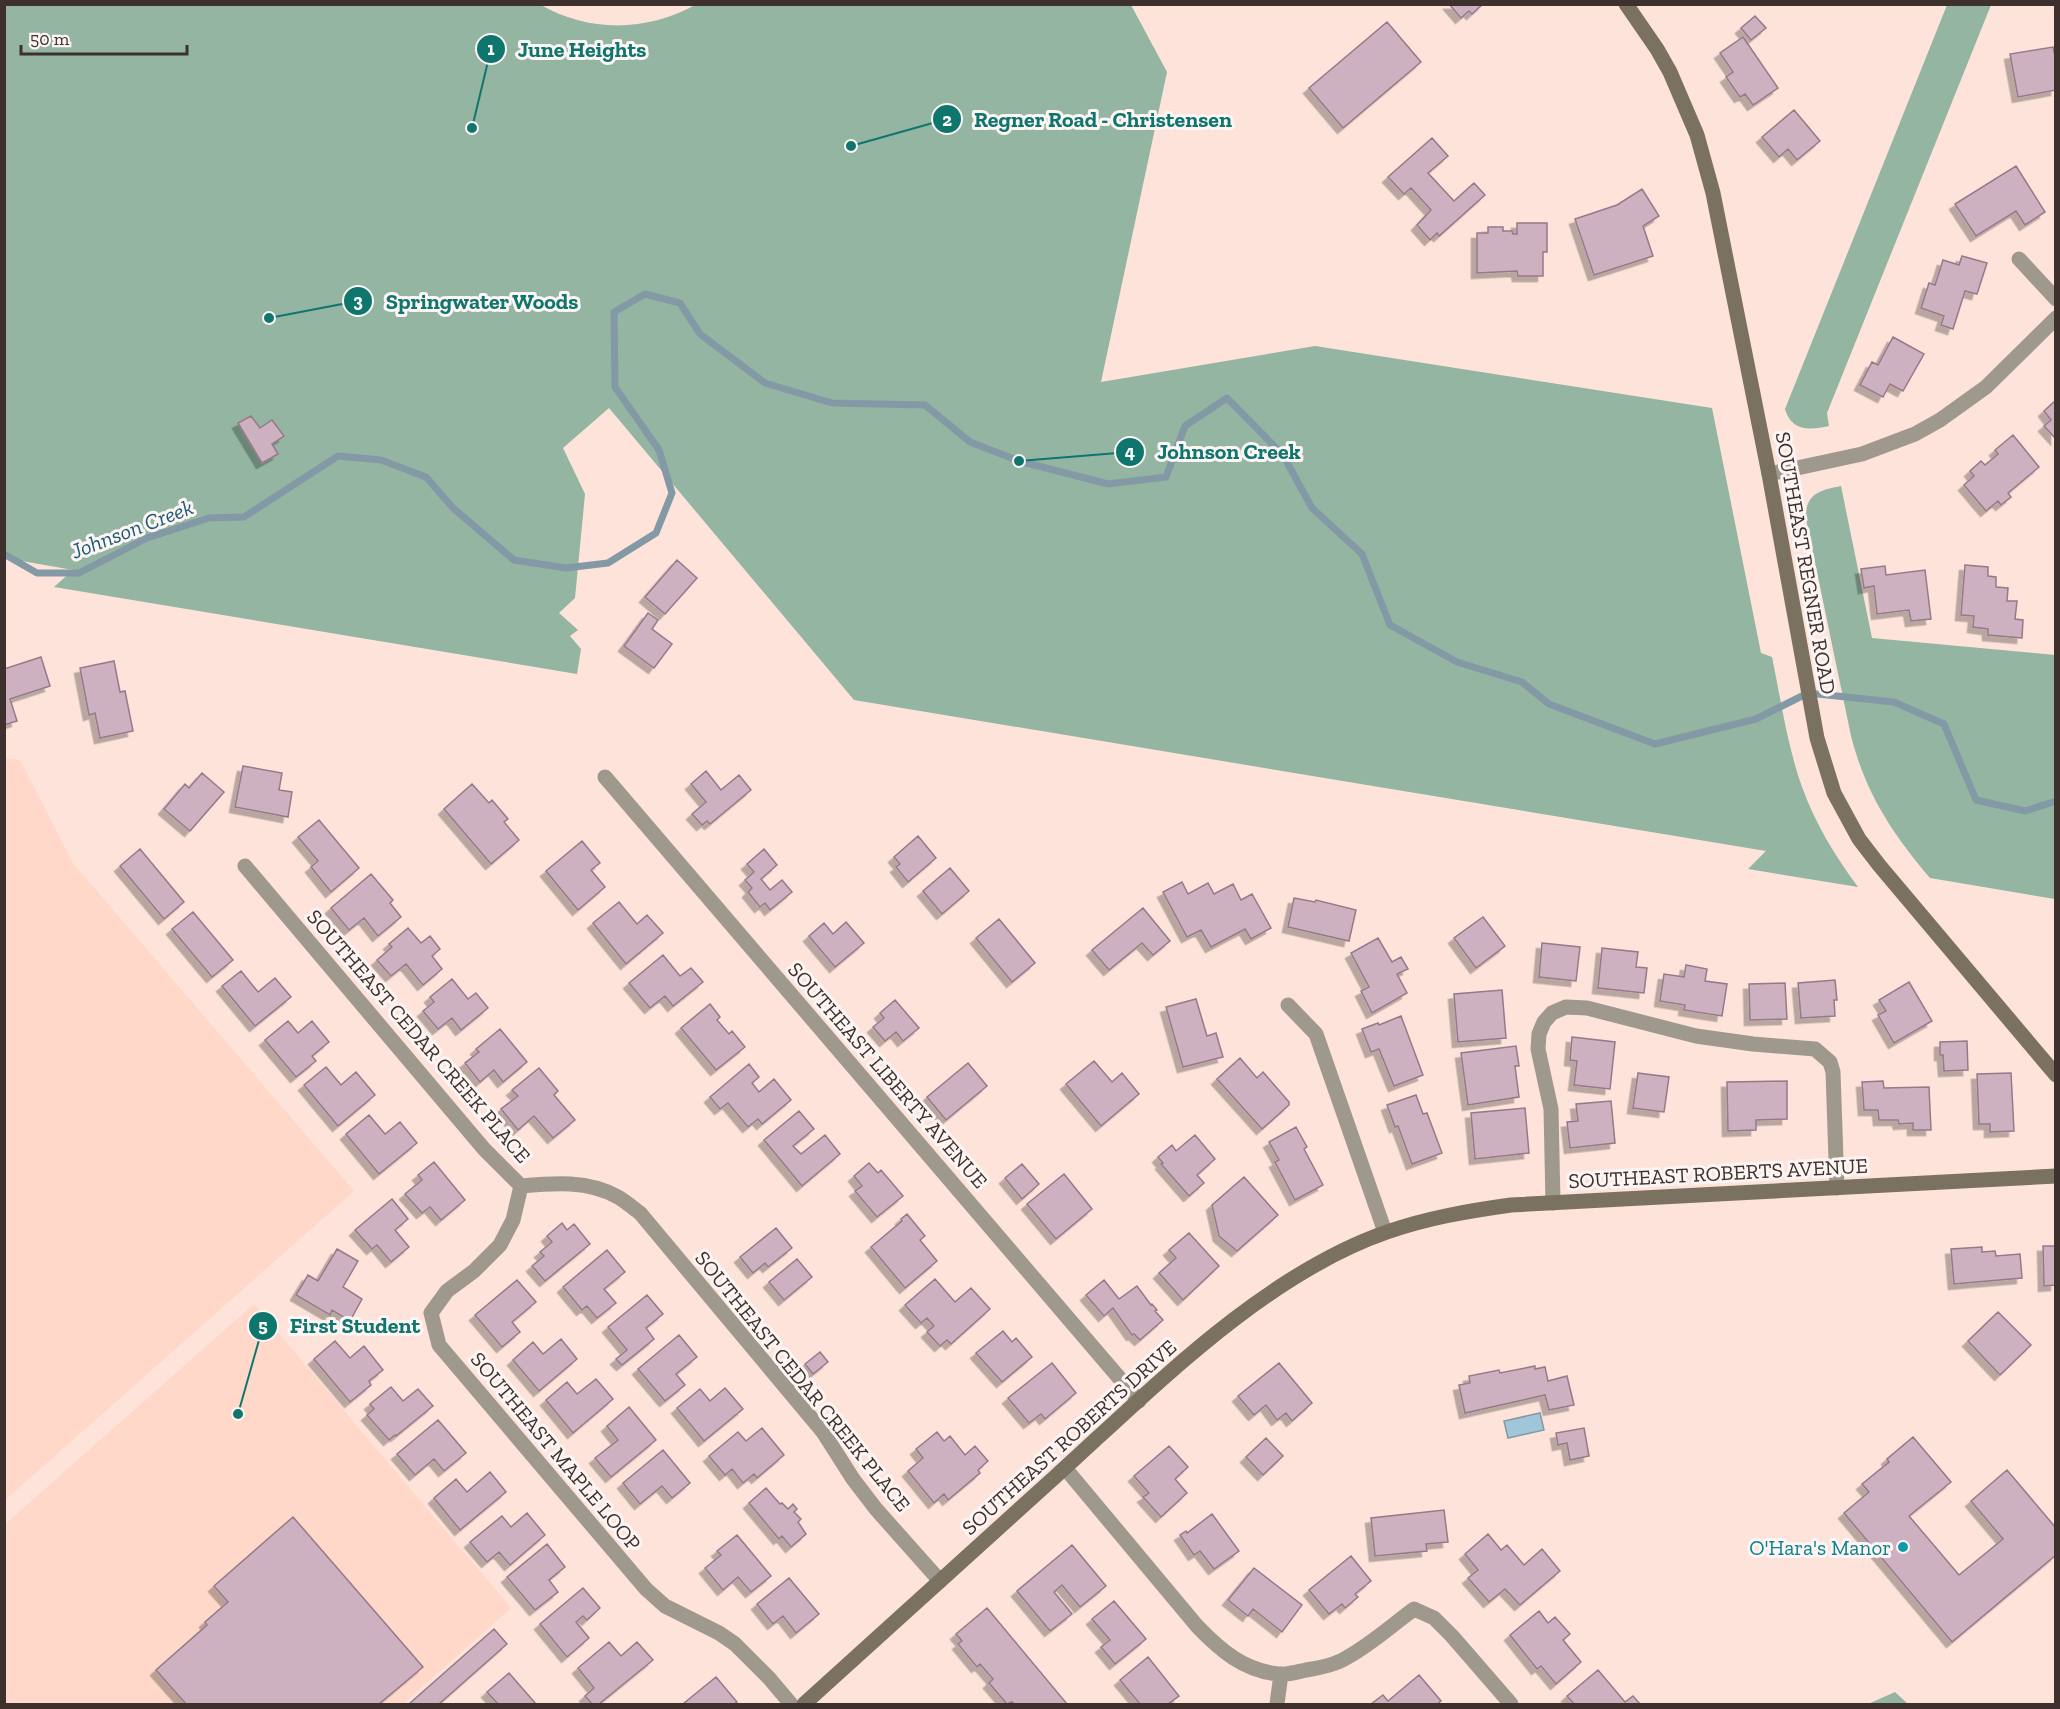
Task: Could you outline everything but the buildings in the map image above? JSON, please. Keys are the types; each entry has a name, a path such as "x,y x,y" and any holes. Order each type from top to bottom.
{"street":[{"name":"SOUTHEAST REGNER ROAD","path":"1626,4 1670,72 1696,135 1713,194 1769,474 1817,738 1834,793 1859,839 2055,1075"},
{"path":"2019,259 2055,299"},
{"path":"1769,474 1862,454 1915,434 1940,420 1986,387 2055,318"},
{"name":"SOUTHEAST LIBERTY AVENUE","path":"605,777 1139,1401"},
{"name":"SOUTHEAST CEDAR CREEK PLACE","path":"245,866 484,1149 521,1186 577,1184 592,1187 617,1197 640,1214 823,1432 876,1509 940,1581"},
{"path":"1288,1005 1316,1034 1385,1232"},
{"path":"1553,1203 1551,1109 1538,1049 1539,1034 1544,1022 1552,1013 1566,1007 1587,1008 1696,1036 1815,1049 1830,1062 1833,1072 1837,1188"},
{"name":"SOUTHEAST ROBERTS AVENUE","path":"1385,1232 1438,1217 1474,1210 1553,1203 2055,1176"},
{"name":"SOUTHEAST MAPLE LOOP","path":"521,1186 513,1220 500,1245 474,1271 447,1291 431,1313 439,1345 646,1589 665,1605 719,1633 735,1644 769,1678 790,1704"},
{"name":"SOUTHEAST ROBERTS DRIVE","path":"804,1704 1206,1342 1282,1285 1342,1251 1385,1232"},
{"path":"1065,1468 1197,1626 1215,1645 1237,1661 1256,1670 1281,1674 1314,1669 1344,1660 1414,1609 1434,1618 1511,1704"},
{"path":"1277,1704 1281,1674"}],"shaded area":[{"path":"4,758 20,760 73,863 354,1191 5,1500"},
{"path":"254,1304 511,1608 403,1704 5,1704 4,1525"}],"green space":[{"path":"539,4 578,20 618,25 658,20 697,4 1131,5 1167,72 1101,382 1315,346 1712,408 1761,653 1772,657 1788,739 1807,800 1819,826 1858,887 1748,869 1766,851 854,700 609,408 563,448 585,494 575,598 559,613 578,630 570,636 581,649 577,674 54,587 73,570 5,558 4,5"},
{"path":"1947,5 1991,5 1827,413 1829,426 1802,428 1792,422 1785,409"},
{"path":"1841,486 1872,638 2055,655 2055,899 1930,878 1892,829 1873,795 1851,736 1806,519 1806,510 1811,498 1821,491"},
{"path":"1895,1692 1908,1704 1868,1704"}],"water":[{"path":"1540,1413 1544,1430 1508,1438 1504,1421"}],"waterway":[{"name":"Johnson Creek","path":"4,554 37,573 79,573 147,538 209,518 244,517 338,456 381,460 426,477 453,508 514,560 566,568 608,563 656,533 672,493 659,450 615,387 614,312 645,294 680,303 700,334 765,383 832,403 925,405 970,442 1019,461 1108,484 1166,477 1185,426 1227,398 1283,455 1312,508 1362,554 1390,625 1457,662 1522,682 1549,704 1655,744 1756,719 1808,693 1894,702 1944,724 1976,800 2025,811 2056,801"}],"place":[{"name":"June Heights","path":"472,128"},
{"name":"Regner Road - Christensen","path":"851,146"},
{"name":"Springwater Woods","path":"269,318"},
{"name":"Johnson Creek","path":"1019,461"},
{"name":"First Student","path":"238,1414"},
{"name":"O'Hara's Manor","path":"1903,1547"}]}
